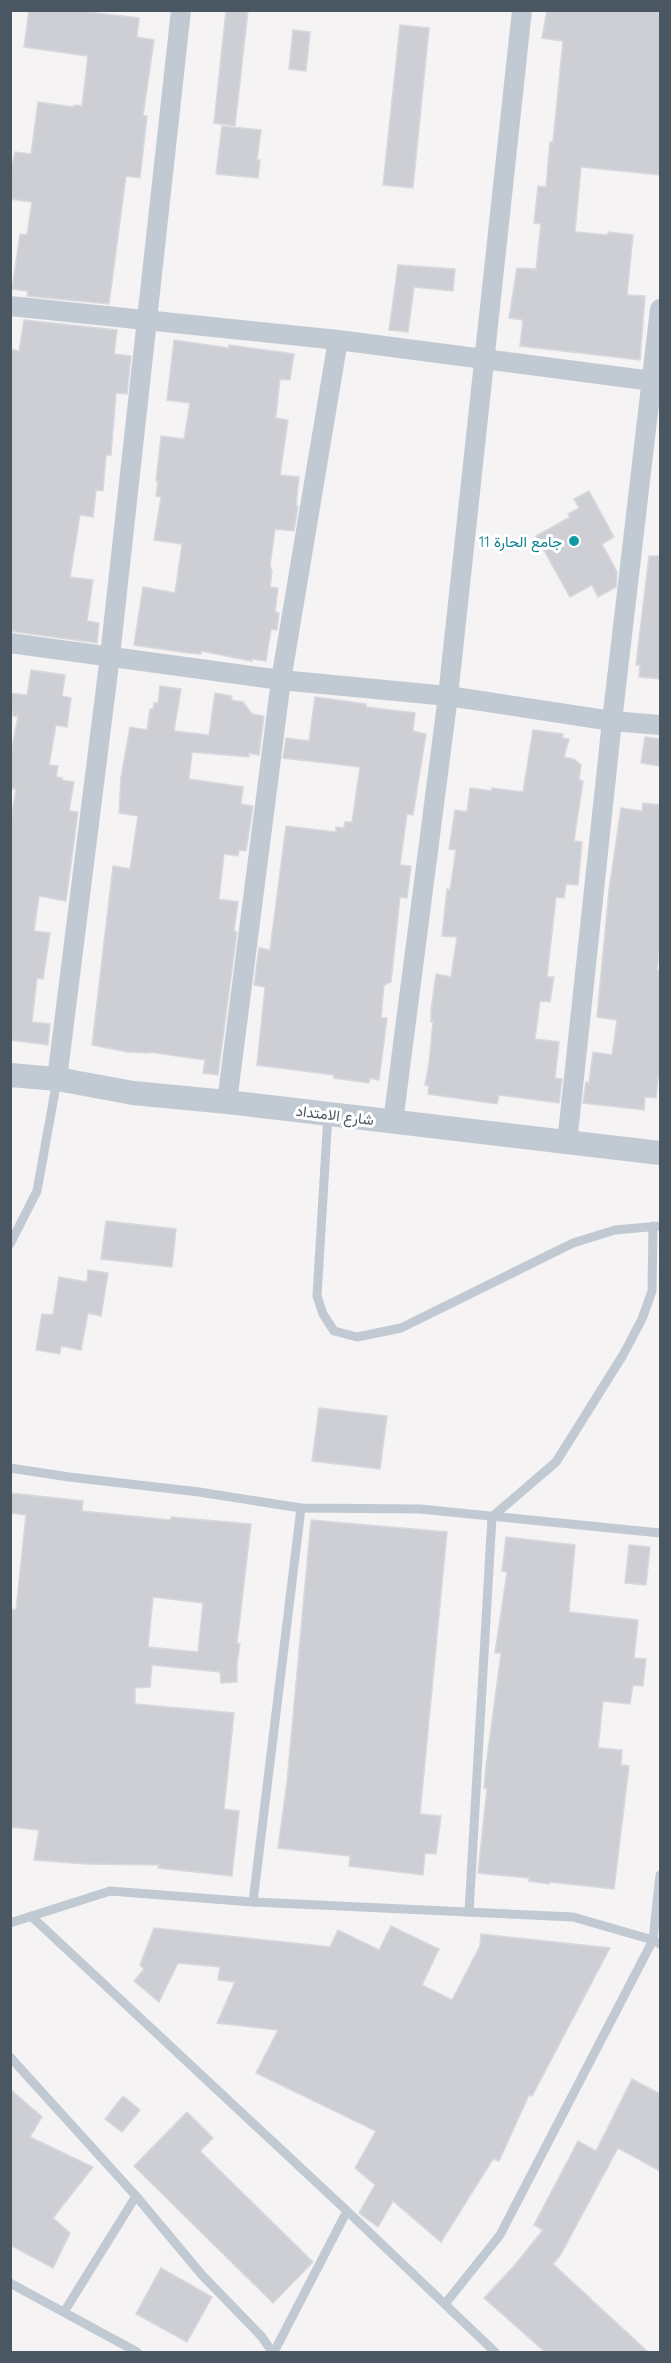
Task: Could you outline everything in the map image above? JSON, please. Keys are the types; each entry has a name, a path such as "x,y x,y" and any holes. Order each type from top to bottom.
{"street":[{"path":"57,1079 110,656 181,10"},
{"path":"393,1122 448,696 522,10"},
{"path":"10,306 338,340 656,381"},
{"path":"567,1143 612,721 656,381 660,309"},
{"path":"227,1102 281,680 338,340"},
{"path":"10,643 281,680 448,696 612,721 660,725"},
{"name":"شارع الامتداد","path":"10,1075 57,1079 133,1093 660,1153"}],"lane":[{"path":"10,1244 37,1191 57,1079"},
{"path":"328,1114 317,1296 323,1314 334,1331 357,1337 401,1328 573,1243 615,1230 657,1226 652,1292 642,1319 623,1356 556,1462 492,1517 469,1912"},
{"path":"10,1468 199,1492 301,1508 420,1509 660,1533"},
{"path":"253,1902 301,1508"},
{"path":"445,2304 500,2235 657,1942 660,1875"},
{"path":"10,1923 110,1891 253,1902 573,1917 657,1942"},
{"path":"31,1916 495,2352"},
{"path":"10,2057 273,2352 347,2211"},
{"path":"64,2312 136,2196"},
{"path":"10,2283 137,2352"}],"building":[{"path":"29,10 72,10 139,18 137,37 154,40 143,116 147,116 140,178 126,176 109,304 27,296 28,291 12,289 20,234 27,235 32,202 10,199 10,175 15,152 31,154 38,102 82,106 88,56 24,47"},
{"path":"226,10 248,10 235,126 214,123"},
{"path":"547,10 660,10 660,175 581,167 575,232 633,235 627,295 645,296 640,360 520,346 523,320 509,318 517,268 536,269 541,224 534,223 538,186 546,187 550,142 553,142 563,41 542,38"},
{"path":"400,25 429,28 413,188 383,185"},
{"path":"293,30 310,32 306,71 289,69"},
{"path":"222,126 261,130 257,160 260,160 258,178 216,174"},
{"path":"398,265 455,269 453,291 414,287 408,332 389,330"},
{"path":"24,320 117,330 114,354 131,356 127,394 116,393 111,455 106,455 103,491 96,490 93,517 80,515 70,577 93,580 87,621 99,623 97,643 10,631 10,349 19,351"},
{"path":"174,340 294,354 290,380 280,379 276,418 288,420 280,475 299,477 296,506 298,506 294,531 275,529 270,566 272,571 270,587 278,588 275,612 279,613 277,630 271,629 266,661 252,659 252,661 201,651 201,654 188,653 134,645 143,587 175,593 182,544 154,540 161,497 156,496 158,481 156,481 161,436 184,439 190,403 167,400"},
{"name":"جامع الحارة 11","path":"589,491 614,537 602,544 617,572 616,587 598,597 592,585 570,597 536,536 570,517 568,514 579,508 574,499"},
{"path":"649,556 660,556 660,679 639,677 640,665 636,665"},
{"path":"31,670 65,675 62,696 71,698 67,727 56,725 49,765 58,766 56,777 74,782 69,811 78,812 66,901 39,896 34,931 50,933 43,979 37,978 32,1022 50,1024 48,1045 10,1040 10,826 16,789 10,788 10,758 18,716 13,716 13,712 10,712 10,693 27,695"},
{"path":"160,686 181,689 174,731 209,735 215,693 232,696 231,700 243,702 252,714 264,716 259,755 249,753 249,757 192,752 189,779 243,787 241,804 253,806 246,851 239,850 238,856 224,854 219,899 238,902 234,931 237,932 218,1075 203,1073 205,1060 149,1052 127,1052 92,1045 113,866 130,869 138,816 119,813 121,777 130,727 147,730 150,709 153,709 154,703 158,703"},
{"path":"315,697 366,704 366,707 415,713 413,731 426,734 413,815 407,814 400,865 411,866 407,898 400,897 391,982 384,985 381,1018 387,1018 379,1080 370,1078 369,1083 334,1078 334,1075 257,1065 265,987 254,985 259,948 270,950 286,826 336,832 336,827 344,828 345,822 352,822 360,767 283,758 286,738 309,741"},
{"path":"533,730 563,734 562,738 569,739 564,757 574,759 581,765 579,780 583,781 574,841 582,842 578,885 566,884 564,898 556,897 547,977 554,977 550,1002 540,1001 535,1039 559,1042 555,1078 562,1079 559,1103 499,1095 497,1104 428,1094 429,1086 425,1085 429,1063 433,1022 431,1022 431,1011 436,974 451,977 457,937 442,936 447,889 450,890 456,850 449,849 455,810 467,812 470,788 523,792"},
{"path":"645,737 660,739 660,766 641,763"},
{"path":"643,803 660,805 660,946 657,970 660,970 660,1079 658,1078 656,1098 645,1097 644,1110 583,1103 586,1082 589,1083 593,1052 612,1055 617,1020 597,1017 609,890 621,808 642,811"},
{"path":"106,1221 176,1229 172,1267 101,1259"},
{"path":"88,1270 108,1273 101,1316 88,1313 81,1350 61,1346 60,1354 36,1350 42,1314 53,1315 59,1277 87,1282"},
{"path":"319,1408 387,1416 380,1469 312,1461"},
{"path":"10,1493 83,1501 82,1511 171,1520 171,1517 251,1524 237,1643 240,1644 237,1682 221,1683 220,1672 152,1665 150,1687 135,1688 135,1704 234,1713 224,1809 239,1811 232,1876 158,1868 159,1865 87,1864 34,1860 39,1830 10,1827 10,1609 16,1610 26,1515 10,1513","holes":["153,1597 203,1603 198,1652 148,1647"]},
{"path":"311,1520 447,1532 420,1814 441,1816 436,1854 425,1853 423,1875 349,1866 350,1856 278,1848 287,1782"},
{"path":"506,1537 575,1545 569,1612 638,1620 634,1658 646,1659 643,1686 633,1685 630,1704 603,1701 598,1748 622,1750 621,1765 629,1766 614,1889 550,1882 549,1884 529,1881 529,1878 478,1873 487,1788 484,1788 486,1766 501,1653 495,1653 507,1572 502,1571"},
{"path":"629,1545 650,1547 646,1585 625,1583"},
{"path":"391,1926 439,1949 422,1985 452,2000 480,1946 481,1934 610,1948 532,2096 529,2095 499,2161 493,2159 441,2242 393,2201 378,2227 359,2213 375,2185 355,2168 376,2131 256,2073 278,2030 217,2023 235,1982 218,1980 220,1967 178,1963 159,2002 134,1981 144,1969 140,1965 154,1928 330,1947 338,1930 379,1950"},
{"path":"632,2079 660,2094 660,2171 618,2148 561,2254 553,2264 648,2352 545,2352 484,2298 543,2230 534,2225 578,2141 596,2151"},
{"path":"10,2089 42,2117 30,2137 93,2167 53,2218 70,2233 53,2268 10,2245"},
{"path":"123,2096 140,2110 122,2132 105,2119"},
{"path":"187,2112 213,2138 200,2151 313,2262 273,2303 134,2166"},
{"path":"161,2268 212,2297 187,2342 136,2314"}],"place":[{"name":"جامع الحارة 11","path":"574,541"}]}
